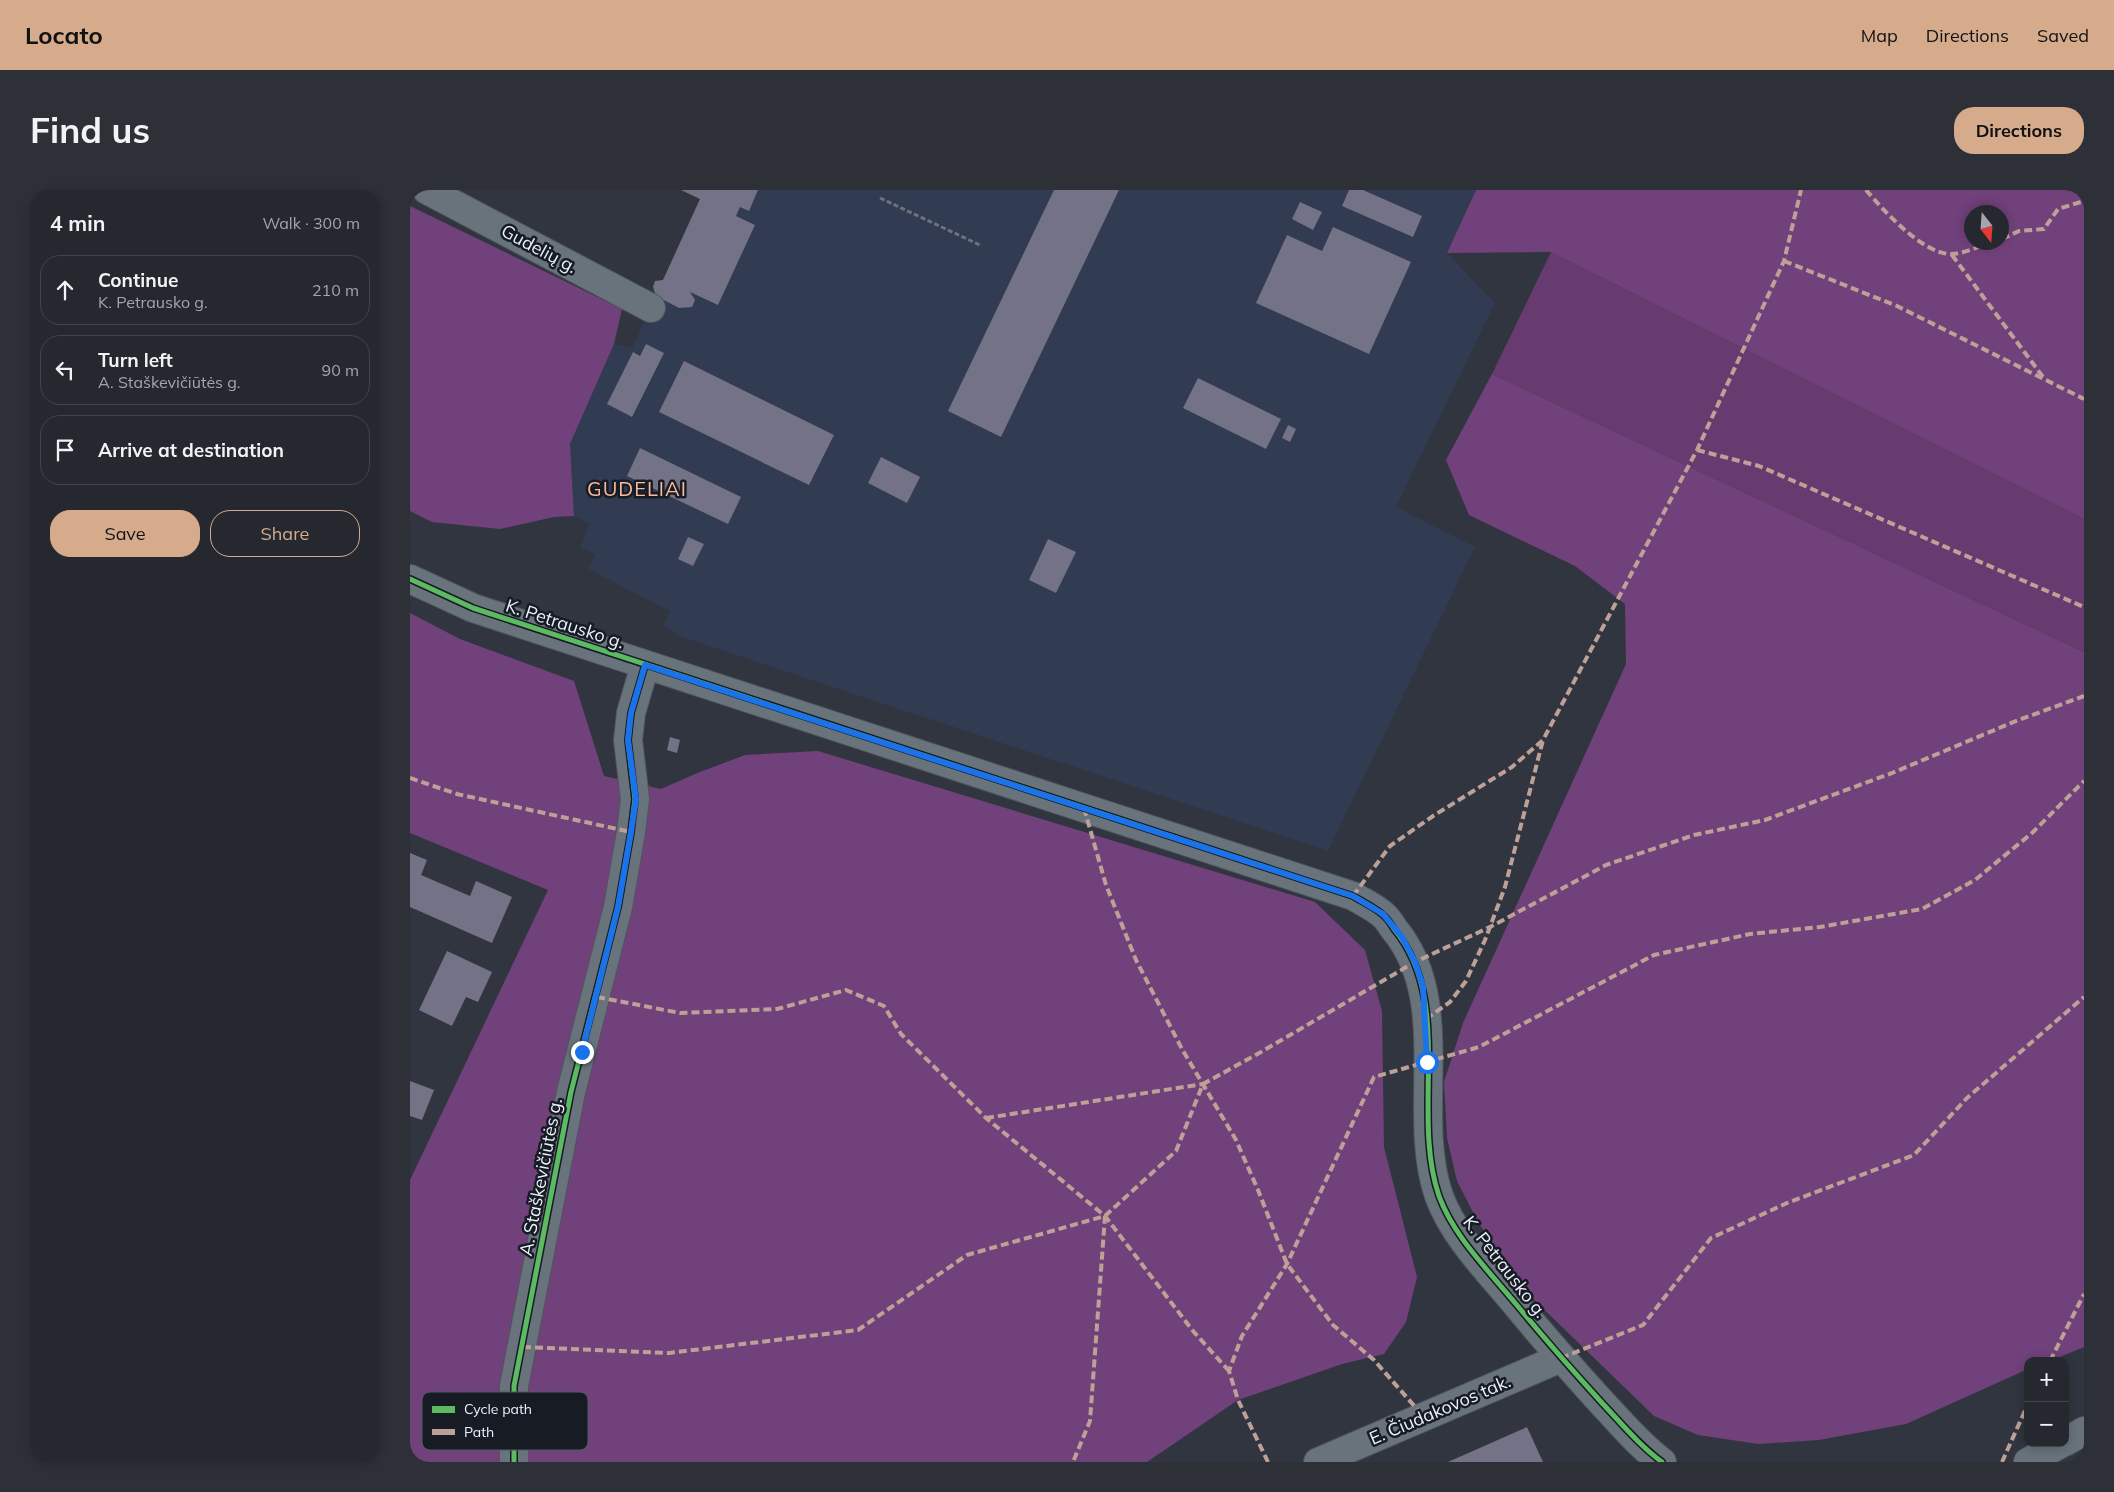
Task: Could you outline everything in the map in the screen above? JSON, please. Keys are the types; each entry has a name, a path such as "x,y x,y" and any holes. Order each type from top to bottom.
{"street":[{"name":"Gudelių g.","path":"427,190 651,308"},
{"name":"K. Petrausko g.","path":"410,579 473,608 1353,896 1383,914 1402,937 1415,962 1423,986 1432,1170 1440,1196 1452,1223 1471,1250 1561,1358 1642,1447 1662,1462"},
{"name":"A. Staškevičiūtės g.","path":"514,1392 571,1092 618,907 636,799 628,740 631,713 645,665"},
{"name":"E. Čiudakovos tak.","path":"1318,1462 1561,1358"},
{"path":"2069,1439 2084,1431"},
{"path":"2028,1462 2055,1447"}],"path":[{"path":"880,198 982,246"}],"shaded area":[{"path":"758,190 1476,190 1447,253 1495,303 1396,507 1475,547 1328,851 682,637 664,625 670,611 588,569 595,554 580,548 589,524 574,516 570,444 614,344 632,348 656,296 679,308 690,292 718,305 754,225 736,216 740,207 749,211"},
{"path":"1476,190 2084,190 2084,519 1551,252 1447,253"},
{"path":"410,206 622,309 614,344 570,444 574,516 554,517 500,529 432,522 410,511"},
{"path":"1551,252 2084,519 2084,652 1492,374"},
{"path":"1492,374 2084,652 2084,1347 2060,1357 2024,1357 2024,1371 1906,1424 1819,1440 1758,1444 1698,1435 1654,1416 1527,1293 1479,1224 1457,1181 1447,1138 1444,1082 1463,1023 1626,664 1625,604 1575,566 1469,515 1446,460"},
{"path":"410,613 460,639 574,681 604,776 661,789 745,755 818,751 1315,902 1365,950 1382,1011 1384,1147 1417,1277 1406,1322 1384,1354 1342,1364 1238,1400 1147,1462 410,1462 410,1180 548,890 410,833"}],"building":[{"path":"681,190 758,190 749,211 740,207 736,216 755,225 718,305 690,292 695,300 692,307 679,308 656,296 653,287 655,281 663,280 700,199"},
{"path":"1054,190 1119,190 1001,437 948,411"},
{"path":"1349,190 1363,190 1422,216 1413,237 1342,206"},
{"path":"1300,202 1322,212 1313,230 1292,219"},
{"path":"1333,227 1411,262 1369,354 1256,303 1287,235 1322,251"},
{"path":"646,344 664,353 632,417 607,404 633,352 640,356"},
{"path":"684,361 834,435 809,485 659,412"},
{"path":"1198,378 1281,419 1266,449 1183,408"},
{"path":"1288,425 1296,429 1290,442 1282,438"},
{"path":"640,448 741,497 728,524 627,476"},
{"path":"881,457 920,477 907,503 868,483"},
{"path":"688,537 704,544 693,566 678,559"},
{"path":"1048,539 1076,552 1056,593 1029,580"},
{"path":"670,737 680,740 677,753 667,750"},
{"path":"410,853 427,860 421,875 470,896 476,881 512,897 492,943 410,907"},
{"path":"447,951 492,972 478,1002 466,997 452,1026 419,1010"},
{"path":"410,1081 434,1090 422,1120 410,1116"},
{"path":"1527,1427 1543,1462 1448,1462"}],"marked path":[{"path":"1353,896 1390,846 1433,816 1512,767 1543,740 1697,450 1784,261 1801,190"},
{"path":"1866,190 1904,230 1928,247 1950,254 1970,250"},
{"path":"2009,236 2019,231 2044,229 2058,209 2084,201"},
{"path":"1952,255 2043,377"},
{"path":"1784,261 1897,306 2084,399"},
{"path":"1697,450 1759,466 2084,607"},
{"path":"1105,1216 1176,1151 1203,1084 1415,962 1490,927 1606,865 1694,835 1765,820 1892,773 2016,721 2084,696"},
{"path":"1426,1019 1450,1002 1466,981 1485,940 1505,887 1543,740"},
{"path":"410,778 457,794 631,832"},
{"path":"1268,1462 1238,1400 1229,1371 1242,1336 1287,1264 1374,1077 1479,1047 1654,955 1750,934 1820,927 1922,909 1975,880 2032,833 2084,781"},
{"path":"1084,808 1106,885 1136,960 1182,1049 1236,1140 1287,1264 1333,1325 1374,1360 1424,1417"},
{"path":"597,997 680,1013 777,1009 846,990 884,1006 901,1034 986,1118 1105,1216 1193,1331 1229,1371"},
{"path":"1561,1358 1643,1325 1711,1238 1787,1203 1914,1155 1967,1098 2084,997"},
{"path":"986,1118 1203,1084"},
{"path":"523,1347 669,1353 858,1330 967,1255 1105,1216 1090,1421 1073,1462"},
{"path":"2052,1357 2084,1294"},
{"path":"2002,1462 2024,1413"}],"cycle path":[{"path":"410,579 473,608 1353,896 1376,909 1389,921 1412,958 1423,990 1427,1023 1428,1129 1431,1163 1439,1196 1446,1211 1473,1253 1548,1342 1631,1434 1662,1462"},
{"path":"514,1392 571,1092 618,907 635,799 628,740 631,713 645,665"},
{"path":"514,1450 514,1462"}],"district":[{"name":"GUDELIAI","path":"637,489"}],"route":[{"path":"582,1052 618,907 631,832 636,799 628,740 631,713 645,665 1353,896 1383,914 1402,937 1415,962 1423,986 1427,1062"}]}
